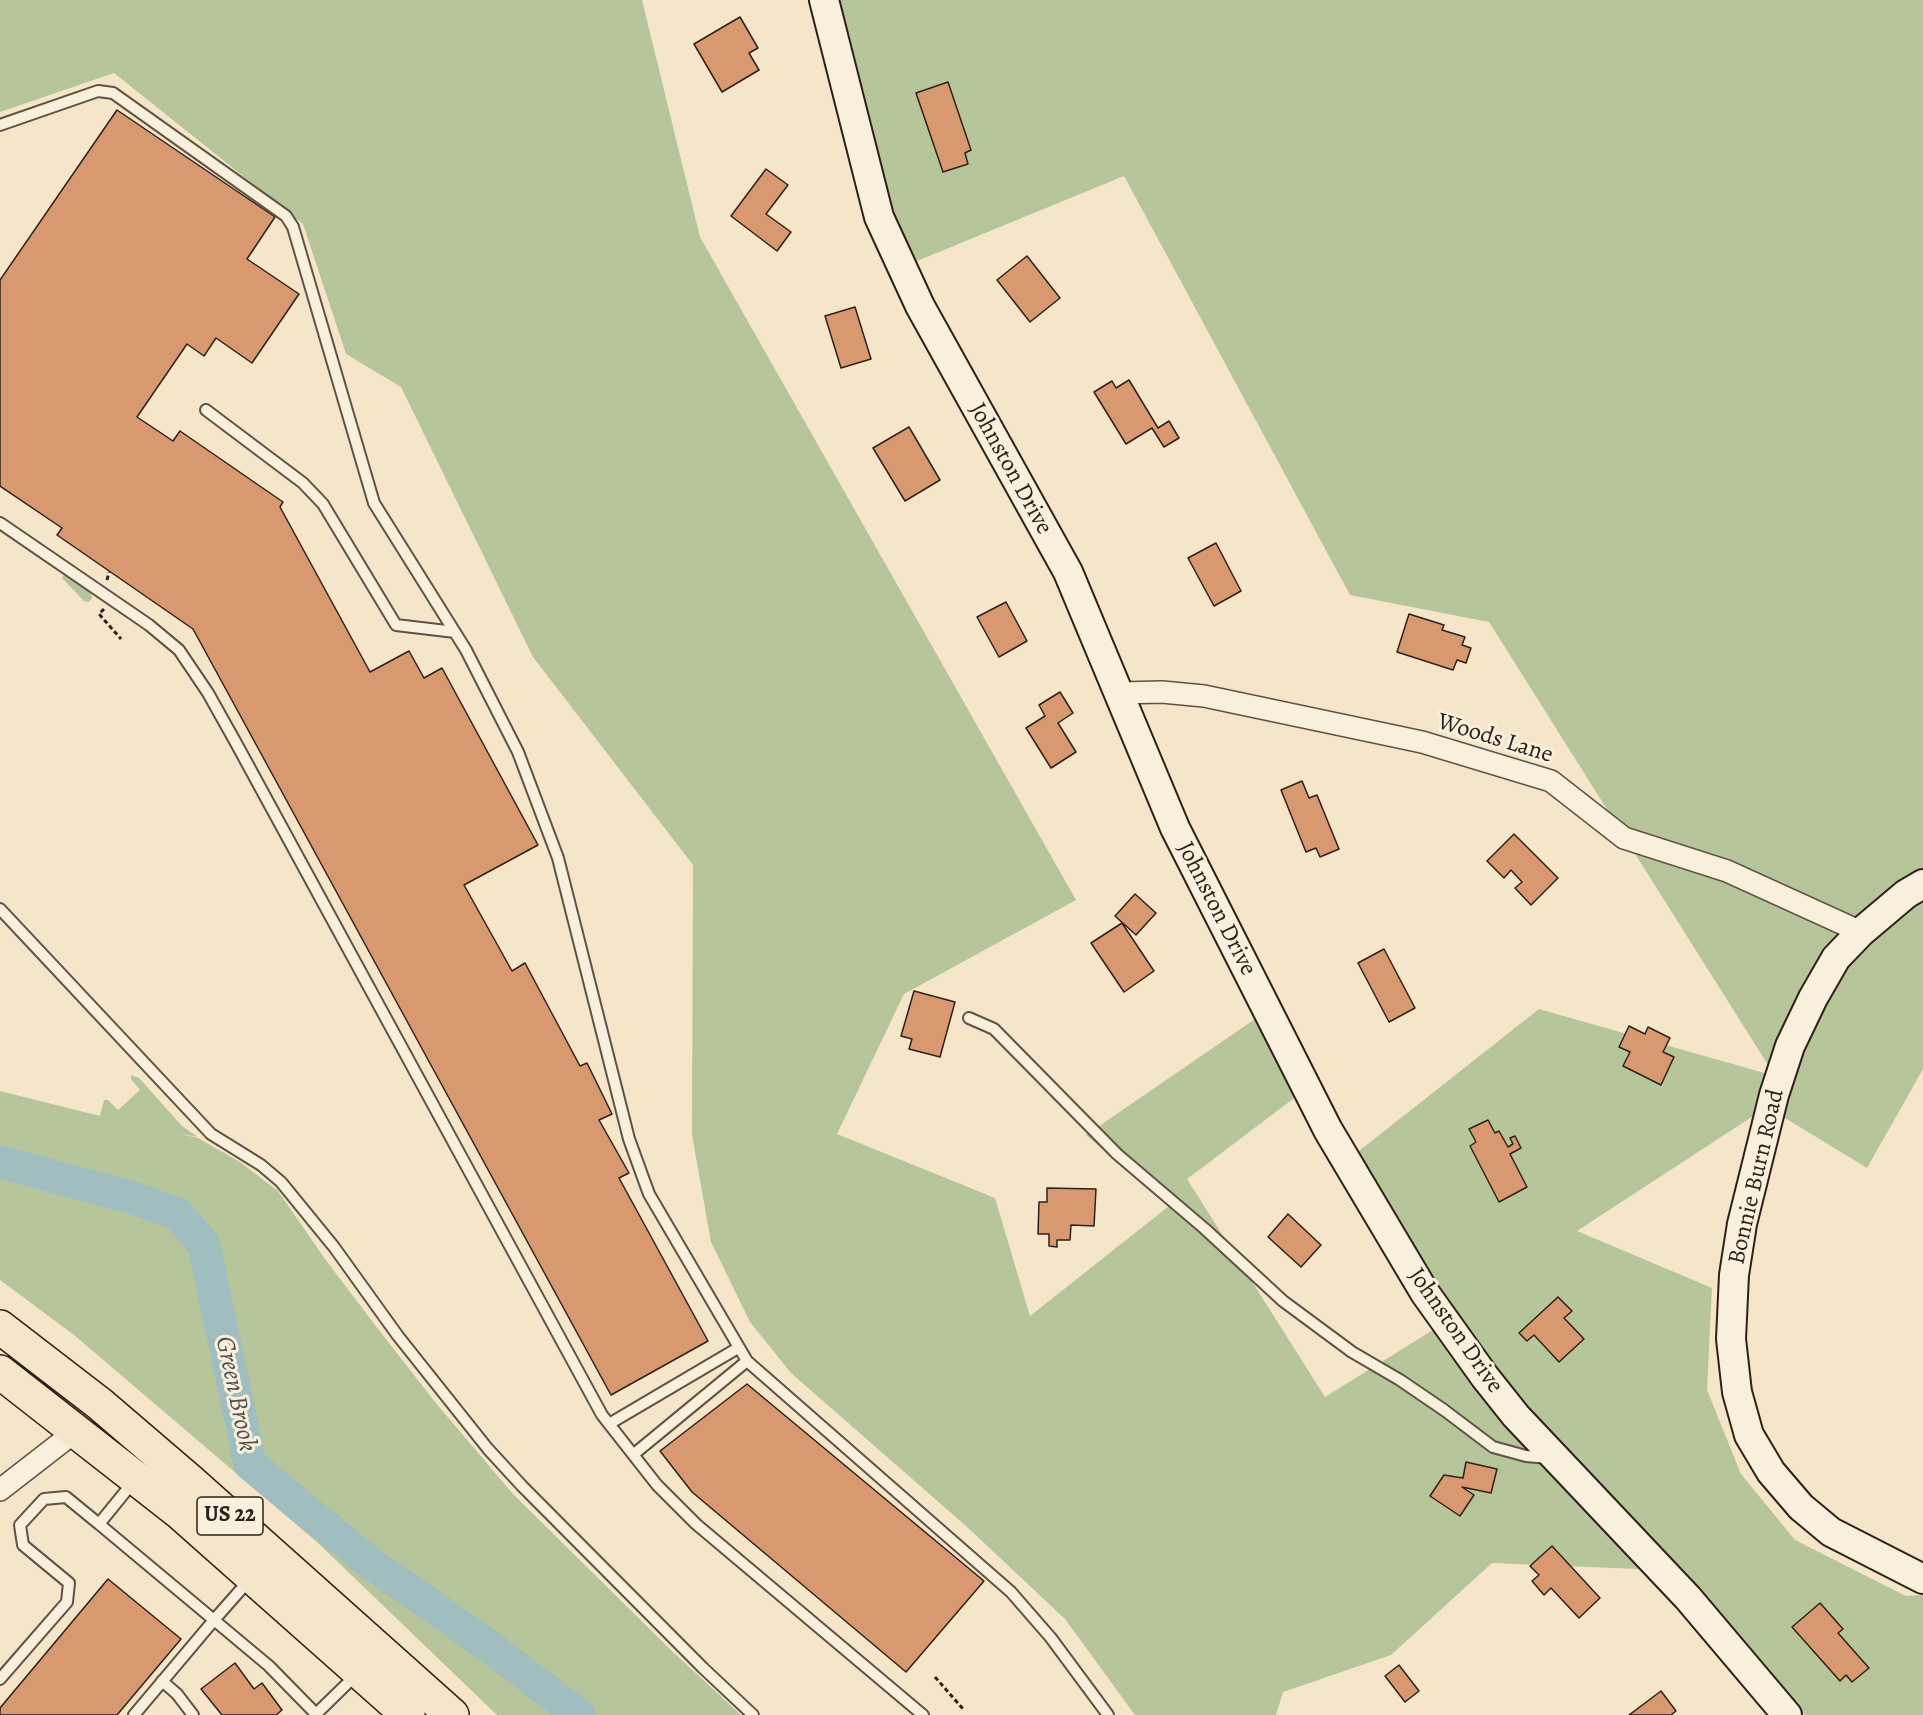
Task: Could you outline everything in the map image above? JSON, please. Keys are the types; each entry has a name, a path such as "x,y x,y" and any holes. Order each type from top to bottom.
{"highway":[{"name":"US 22","path":"0,1327 133,1432 452,1715"},
{"name":"US 22","path":"6,1381 76,1431 179,1512 408,1715"}],"street":[{"name":"Johnston Drive","path":"824,0 879,217 920,306 1068,572 1175,828 1328,1130 1425,1293 1485,1377 1516,1416 1688,1598 1787,1715"},
{"name":"Woods Lane","path":"1119,693 1162,692 1204,696 1422,742 1551,781 1624,838 1727,872 1861,932"},
{"name":"Bonnie Burn Road","path":"1923,884 1906,894 1861,932 1836,958 1813,998 1790,1046 1774,1095 1742,1224 1734,1275 1731,1339 1737,1392 1749,1435 1771,1472 1802,1507 1831,1532 1923,1579"},
{"path":"0,1490 76,1431"}],"lane":[{"path":"0,125 98,91 113,93 286,216 293,227 374,502 466,650 518,752 558,858 629,1139 649,1194 747,1361 1011,1592 1051,1638 1108,1715"},
{"path":"206,410 303,483 323,504 396,625 454,632"},
{"path":"0,523 150,625 179,650 208,693 236,743 602,1415 657,1485 696,1524 923,1715"},
{"path":"0,909 211,1134 261,1165 281,1182 334,1247 398,1336 488,1449 551,1516 753,1715"},
{"path":"969,1018 994,1029 1117,1154 1300,1314 1352,1352 1400,1380 1444,1410 1493,1447 1526,1456 1557,1459"},
{"path":"609,1424 738,1348"},
{"path":"634,1454 747,1361"},
{"path":"99,1524 136,1478"},
{"path":"0,1679 67,1602 69,1583 23,1545 20,1525 44,1499 66,1497 269,1666 316,1715 359,1672"},
{"path":"134,1715 252,1577"},
{"path":"162,1681 177,1694 193,1715"}],"path":[{"path":"935,1677 964,1710"}],"green space":[{"path":"0,0 642,0 700,237 1076,900 904,994 837,1134 995,1198 1030,1316 1169,1206 1086,1135 1258,1017 1301,1093 1187,1179 1325,1397 1441,1325 1340,1166 1539,1009 1775,1076 1489,622 1350,595 1124,176 895,270 818,0 1923,0 1923,1069 1867,1168 1767,1107 1577,1231 1712,1288 1707,1390 1741,1474 1795,1540 1906,1596 1923,1595 1923,1715 1805,1715 1685,1571 1492,1563 1391,1655 1283,1692 1276,1715 1135,1715 1065,1619 966,1526 791,1373 750,1322 711,1242 692,1135 693,865 533,657 401,387 346,354 303,224 114,73 0,112"},
{"path":"64,575 91,593 92,599 88,602 84,601 62,578"},
{"path":"131,1075 139,1078 182,1126 198,1137 176,1133 198,1138 240,1162 278,1191 325,1259 375,1325 435,1402 513,1494 673,1652 741,1715 497,1715 318,1543 74,1335 0,1280 0,1091 100,1116 104,1100 108,1100 118,1110 140,1090 131,1079"}],"building":[{"path":"740,17 758,48 749,53 759,70 722,92 694,44"},
{"path":"948,82 971,150 965,153 968,164 943,172 916,93"},
{"path":"117,110 275,217 247,259 299,294 252,363 216,338 204,356 187,344 137,417 173,441 180,431 283,502 280,507 370,672 409,651 424,678 442,668 538,845 464,885 512,971 525,963 580,1066 587,1063 612,1114 599,1120 629,1173 619,1178 708,1341 611,1395 193,629 57,535 62,528 0,486 0,280"},
{"path":"766,169 788,185 766,214 791,232 777,251 731,216"},
{"path":"1027,256 1060,298 1030,322 997,280"},
{"path":"855,307 871,359 841,368 825,316"},
{"path":"1129,380 1158,428 1169,421 1179,438 1164,447 1152,428 1126,444 1094,392 1112,381 1116,388"},
{"path":"909,427 940,480 905,501 873,448"},
{"path":"1216,543 1241,591 1214,606 1188,558"},
{"path":"1006,602 1027,641 999,657 977,617"},
{"path":"1409,614 1444,625 1442,630 1465,637 1462,645 1471,648 1466,663 1457,660 1453,670 1397,652"},
{"path":"1060,692 1073,713 1058,723 1076,752 1051,768 1026,728 1045,716 1039,705"},
{"path":"1302,781 1309,798 1317,795 1339,849 1320,857 1316,848 1306,852 1281,790"},
{"path":"1514,834 1558,878 1531,905 1515,888 1522,882 1511,870 1504,878 1487,861"},
{"path":"1135,894 1156,913 1136,935 1115,916"},
{"path":"1122,923 1154,971 1124,992 1091,943"},
{"path":"1384,949 1415,1008 1389,1022 1358,963"},
{"path":"914,991 955,1002 940,1057 909,1049 912,1039 901,1036"},
{"path":"1629,1026 1645,1034 1648,1027 1670,1038 1663,1052 1674,1057 1661,1085 1623,1066 1630,1052 1619,1047"},
{"path":"1488,1120 1495,1133 1499,1131 1508,1147 1513,1144 1510,1138 1515,1136 1521,1148 1510,1154 1527,1187 1499,1202 1470,1146 1476,1142 1469,1129"},
{"path":"1047,1188 1096,1189 1094,1226 1071,1225 1070,1240 1057,1240 1057,1247 1049,1246 1049,1234 1038,1234 1039,1202 1047,1202"},
{"path":"1288,1214 1321,1245 1301,1267 1268,1237"},
{"path":"1558,1297 1572,1311 1564,1318 1584,1339 1559,1362 1534,1335 1527,1341 1519,1333"},
{"path":"747,1384 984,1581 906,1672 692,1492 660,1451"},
{"path":"1466,1462 1497,1469 1491,1493 1462,1487 1474,1495 1460,1516 1430,1496 1444,1475 1463,1478"},
{"path":"1552,1546 1600,1598 1579,1618 1551,1588 1544,1595 1532,1581 1539,1575 1530,1566"},
{"path":"108,1579 181,1639 117,1715 0,1715 0,1708"},
{"path":"1820,1603 1843,1629 1838,1633 1869,1668 1852,1682 1846,1675 1840,1681 1792,1627"},
{"path":"235,1663 254,1689 262,1683 282,1710 276,1715 222,1715 201,1689"},
{"path":"1399,1665 1419,1691 1405,1702 1385,1676"},
{"path":"1661,1691 1676,1711 1671,1715 1629,1715"}],"waterway":[{"name":"Green Brook","path":"0,1162 130,1197 178,1214 204,1245 250,1464 365,1559 486,1644 579,1715"}]}
